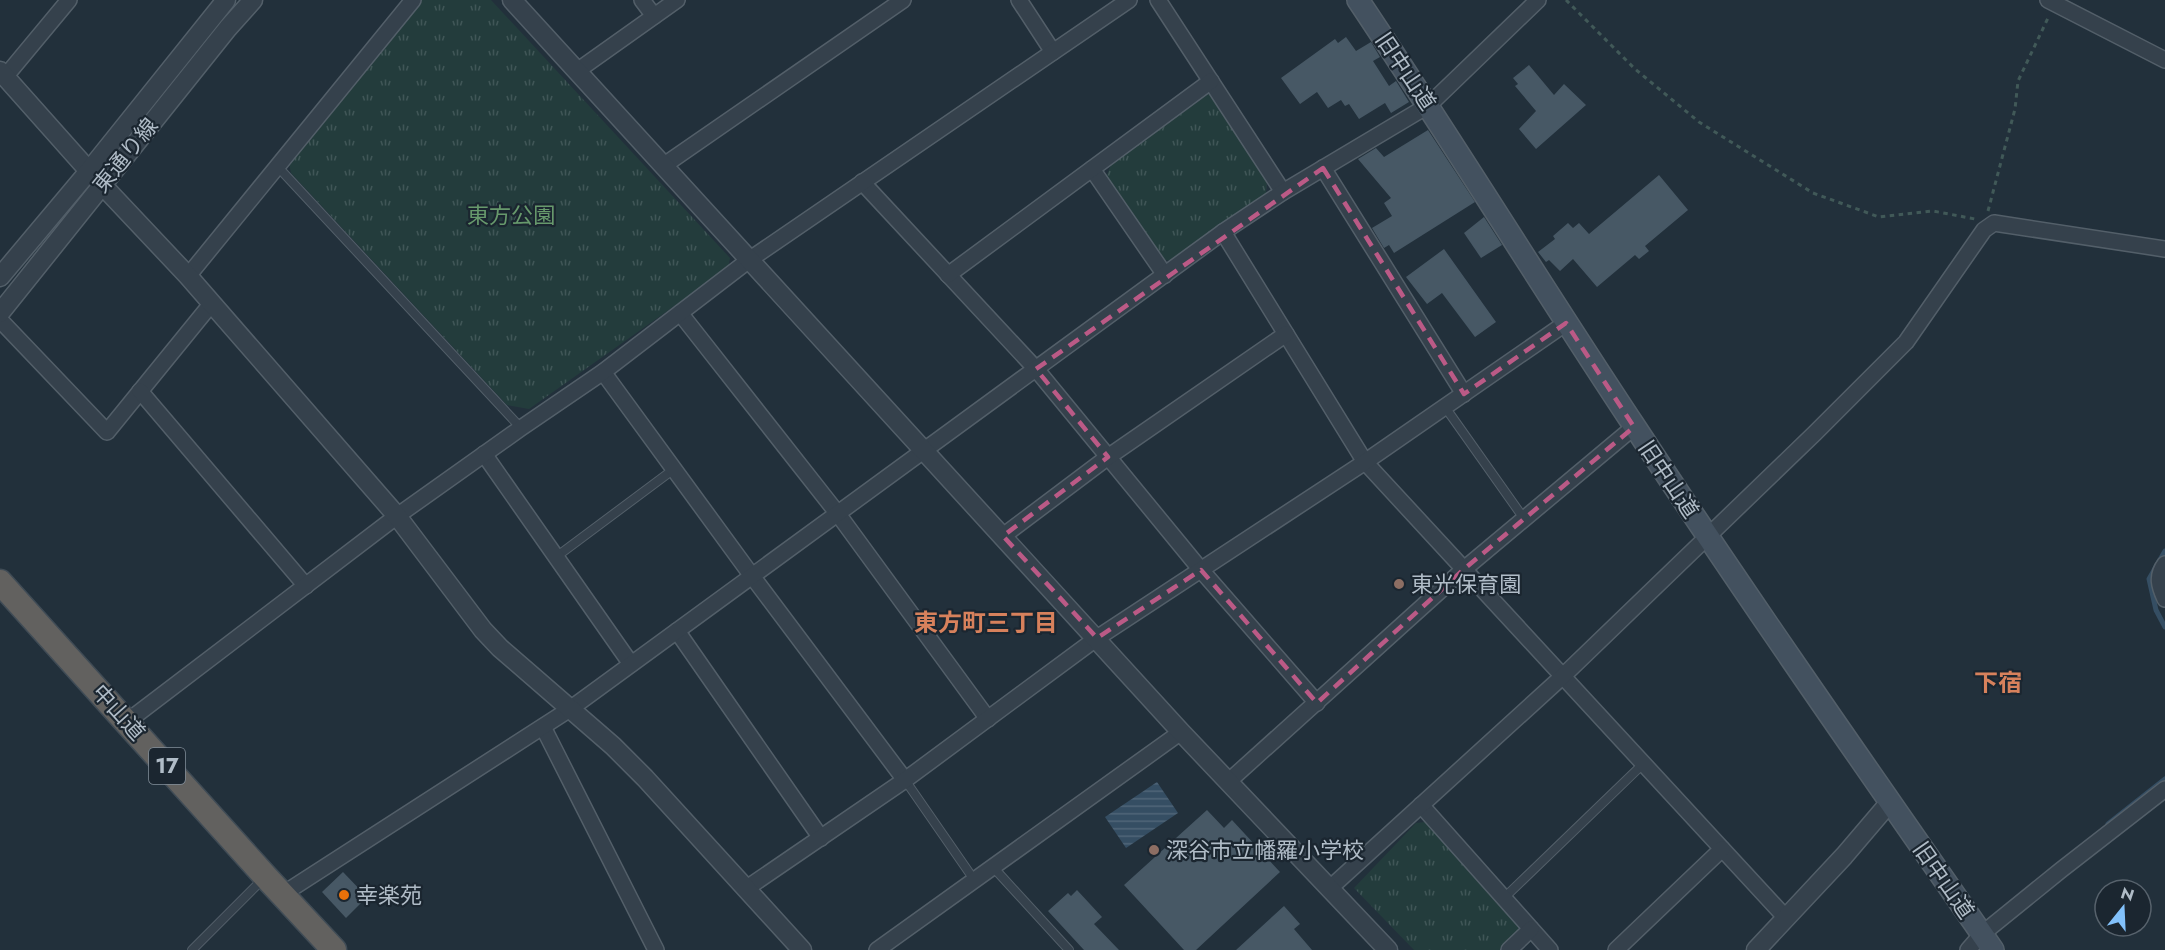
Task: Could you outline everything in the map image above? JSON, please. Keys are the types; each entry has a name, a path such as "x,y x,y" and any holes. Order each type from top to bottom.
{"highway":[{"name":"中山道","path":"0,582 334,950"}],"main road":[{"name":"旧中山道","path":"1358,0 1429,105 1634,427 1988,942"}],"street":[{"path":"69,0 3,74 188,276 397,516 489,636 645,778 802,950"},
{"name":"東通り線","path":"0,313 226,0"},
{"name":"東通り線","path":"0,276 96,178 253,0"},
{"path":"188,276 413,0"},
{"path":"512,0 1181,732 1388,950"},
{"path":"642,0 654,16"},
{"path":"577,71 677,0"},
{"path":"663,166 903,0"},
{"path":"1019,0 1053,52"},
{"path":"128,722 397,516 603,372 749,260 1130,0"},
{"path":"1158,0 1283,192"},
{"path":"283,894 570,709 1223,232 1283,192 1429,105 1538,0"},
{"path":"2051,2 2165,60"},
{"path":"948,275 1211,81"},
{"path":"1323,168 1464,394"},
{"path":"1092,169 1165,274"},
{"path":"862,182 1036,369 1201,570 1317,703"},
{"path":"1329,889 1563,676 1906,342 1985,226 1994,223 2165,249"},
{"path":"1223,232 1365,462 1786,918"},
{"path":"0,320 107,432 212,303"},
{"path":"680,314 838,514 988,719"},
{"path":"747,888 905,780 1097,638 1365,462 1566,323"},
{"path":"1003,536 1108,457 1286,334"},
{"path":"603,372 905,780"},
{"path":"140,391 306,586"},
{"path":"1229,781 1463,570 1634,427"},
{"path":"484,454 631,664"},
{"path":"2165,564 2159,572 2159,587 2165,599"},
{"path":"677,631 821,838"},
{"path":"543,727 656,950"},
{"path":"877,950 1181,732"},
{"path":"1968,950 1988,942 2165,789"},
{"path":"1762,948 1890,802"},
{"path":"1420,805 1551,950"},
{"path":"1616,950 1722,849"},
{"path":"1509,950 1532,929"}],"lane":[{"path":"278,167 521,428"},
{"path":"1444,407 1525,520"},
{"path":"556,557 674,469"},
{"path":"1504,898 1643,764"},
{"path":"905,780 975,881"},
{"path":"993,867 1069,950"},
{"path":"192,950 265,876"}],"path":[{"path":"1566,0 1635,69 1699,122 1813,193 1879,217 1932,211 1985,226 2015,109 2018,81 2051,2"}],"highlighted area":[{"path":"1323,168 1464,394 1566,323 1634,427 1463,570 1317,703 1201,570 1097,638 1003,536 1108,457 1036,369"}],"green space":[{"name":"東方公園","path":"422,0 491,0 730,258 728,268 529,409 507,405 291,173 289,163"},
{"path":"1210,93 1267,179 1266,193 1175,261 1165,260 1106,177 1111,165"},
{"path":"1425,822 1518,926 1519,934 1502,950 1414,950 1354,888 1416,823"}],"water":[{"path":"1157,782 1178,813 1126,848 1105,817"}],"building":[{"path":"1346,37 1356,51 1371,42 1380,57 1373,61 1389,86 1396,81 1409,102 1391,113 1385,103 1359,119 1349,104 1345,106 1341,100 1328,108 1317,92 1300,104 1281,78 1335,39 1338,43"},
{"path":"1529,65 1554,95 1564,84 1586,105 1536,149 1519,129 1536,111 1515,86 1518,84 1513,78"},
{"path":"1428,130 1475,202 1394,253 1389,245 1384,248 1372,228 1392,216 1384,203 1391,198 1358,159 1376,148 1384,157"},
{"path":"1659,175 1688,210 1645,246 1649,251 1639,259 1635,255 1597,287 1573,259 1560,271 1549,260 1546,262 1538,252 1555,239 1553,236 1568,223 1573,228 1579,223 1589,234"},
{"path":"1484,217 1502,245 1481,258 1464,233"},
{"path":"1444,249 1496,322 1475,337 1442,293 1427,304 1406,277"},
{"path":"1207,810 1224,828 1232,820 1280,872 1196,950 1184,950 1124,885"},
{"name":"幸楽苑","path":"343,872 367,897 346,918 322,892"},
{"path":"1077,890 1102,917 1094,924 1119,950 1084,950 1048,911 1068,893 1071,896"},
{"path":"1284,906 1300,924 1294,929 1312,950 1236,950"}],"waterway":[{"path":"2165,551 2149,579 2156,610 2165,627"},
{"path":"2108,824 2165,779"}],"place":[{"name":"東光保育園","path":"1399,584"},
{"name":"深谷市立幡羅小学校","path":"1154,850"},
{"name":"幸楽苑","path":"344,895"}],"district":[{"name":"東方町三丁目","path":"986,622"},
{"name":"下宿","path":"1998,682"}]}
